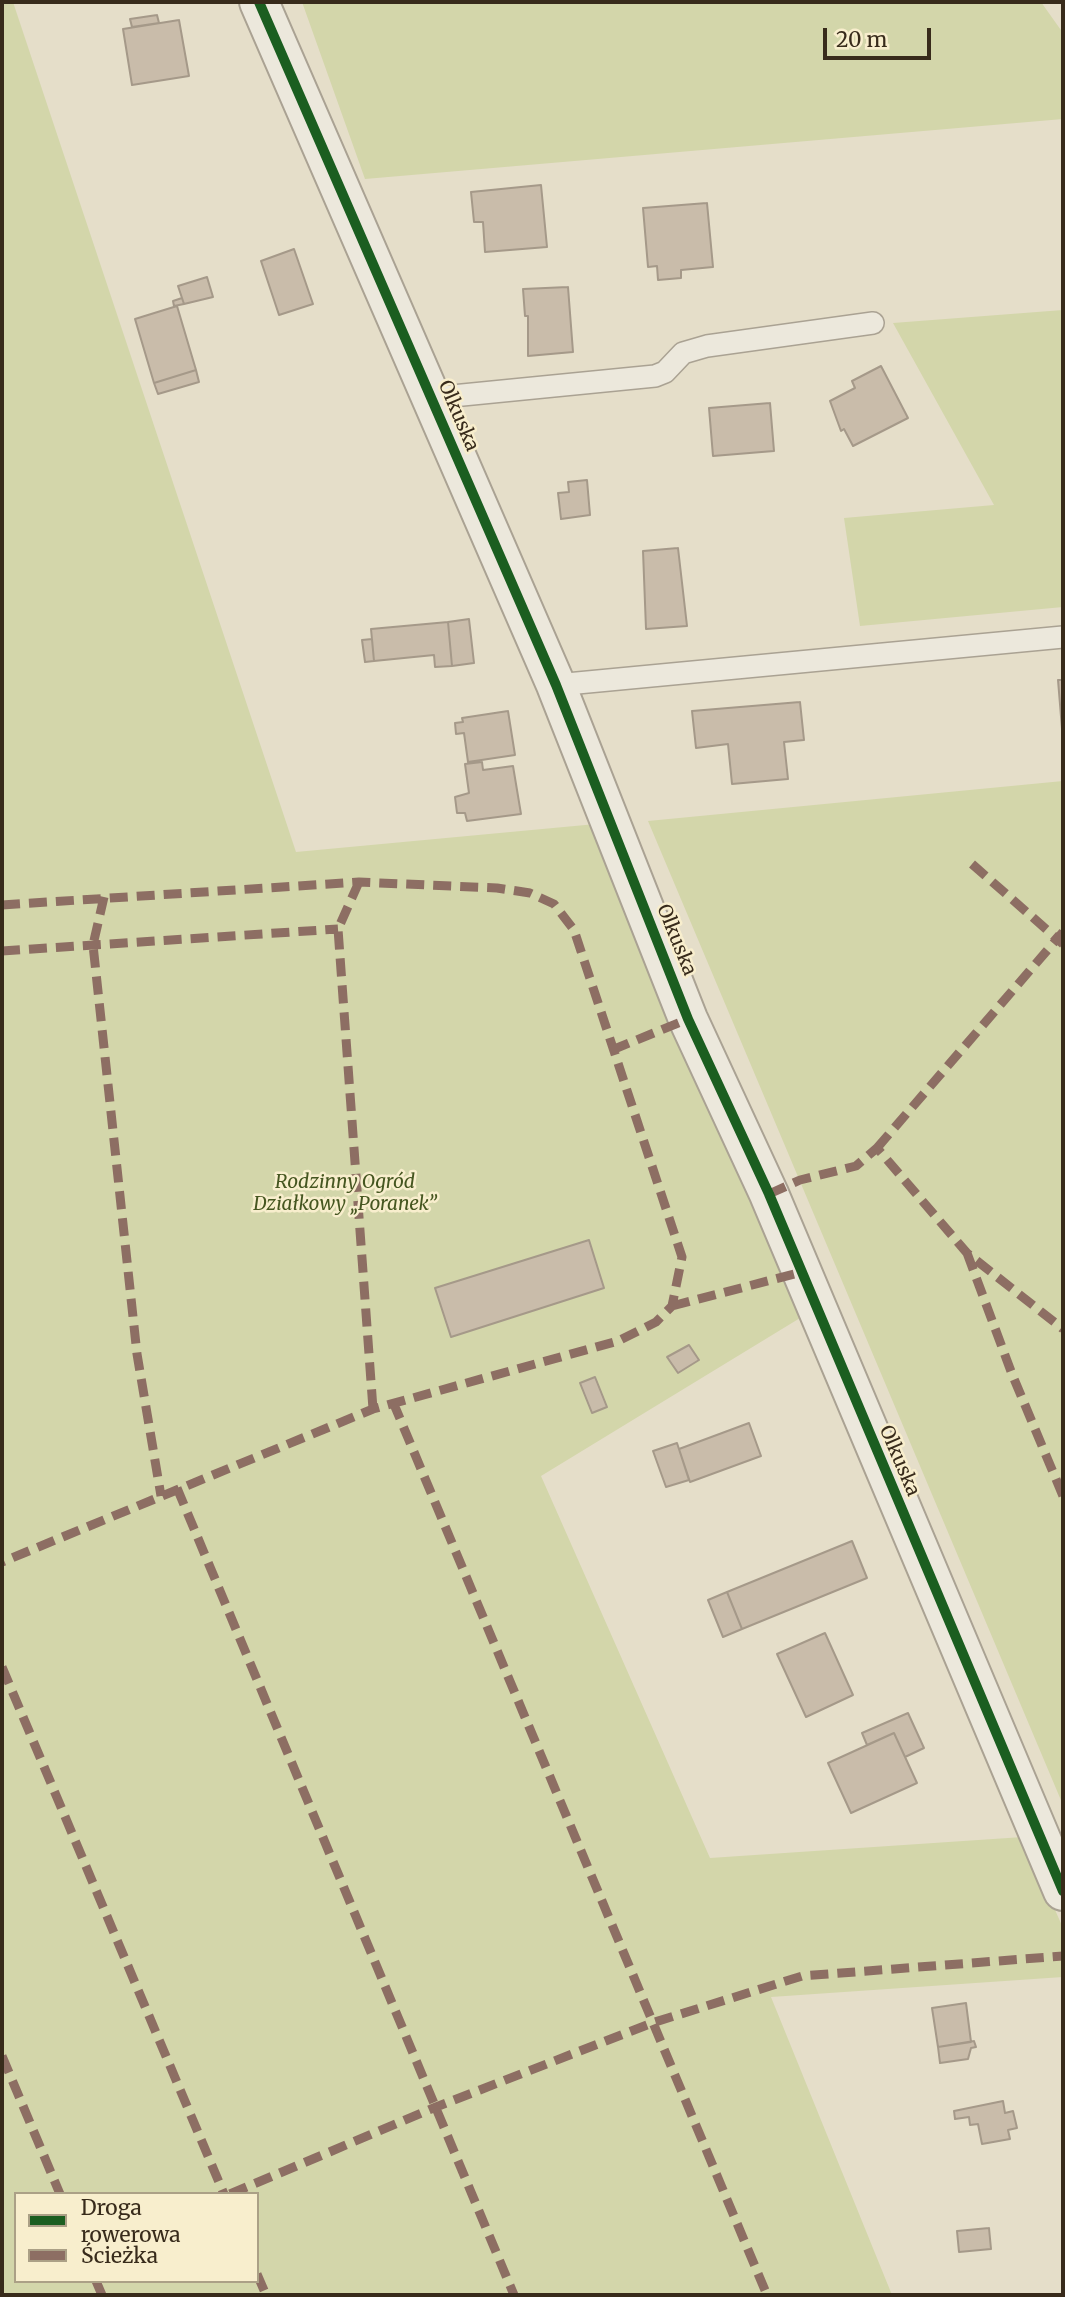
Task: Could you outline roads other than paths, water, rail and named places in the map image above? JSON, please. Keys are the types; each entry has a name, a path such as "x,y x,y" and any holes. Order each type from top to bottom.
{"street":[{"name":"Olkuska","path":"259,2 556,685 688,1019 769,1194 1063,1891"}],"lane":[{"path":"432,398 655,376 665,372 683,354 707,346 873,323"},
{"path":"556,685 1063,637"}],"park label":[{"name":"Rodzinny Ogród Działkowy „Poranek”","path":"345,1194"}]}
